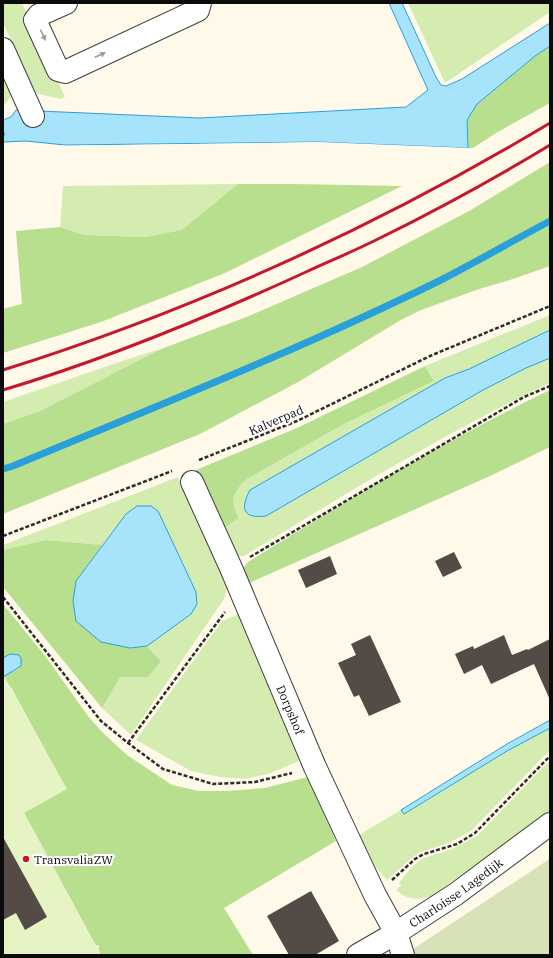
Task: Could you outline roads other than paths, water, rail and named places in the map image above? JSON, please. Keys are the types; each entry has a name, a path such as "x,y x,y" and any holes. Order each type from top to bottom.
{"street":[{"path":"66,3 39,15 35,20 58,70 61,72 65,72 198,10 200,3"},
{"path":"3,50 33,116"},
{"name":"Dorpshof","path":"188,471 231,568 315,767 375,895 396,933 403,955"},
{"name":"Charloisse Lagedijk","path":"358,955 396,933 456,894 550,824"}],"water":[{"path":"389,3 402,3 441,85 446,86 462,79 550,23 550,46 535,56 477,104 467,120 468,148 318,142 65,145 26,141 3,142 3,135 5,135 3,131 3,120 11,117 16,110 200,118 406,107 428,90"},
{"path":"550,330 550,358 526,368 483,390 266,516 252,516 246,511 245,502 250,490 445,378 469,369"},
{"path":"137,506 151,506 158,511 196,592 197,604 191,614 147,646 130,648 101,642 76,621 73,601 76,581 126,514"},
{"path":"10,654 19,655 21,658 21,666 3,677 3,658"},
{"path":"550,720 550,728 507,751 404,814 401,810 507,744"}],"waterway":[{"path":"3,469 175,399 335,330 441,280 550,221"}],"railway":[{"path":"3,370 145,321 284,263 419,197 550,123"},
{"path":"3,390 119,351 269,289 360,248 422,217 487,182 550,145"}],"place":[{"name":"TransvaliaZW","path":"26,859"}]}
